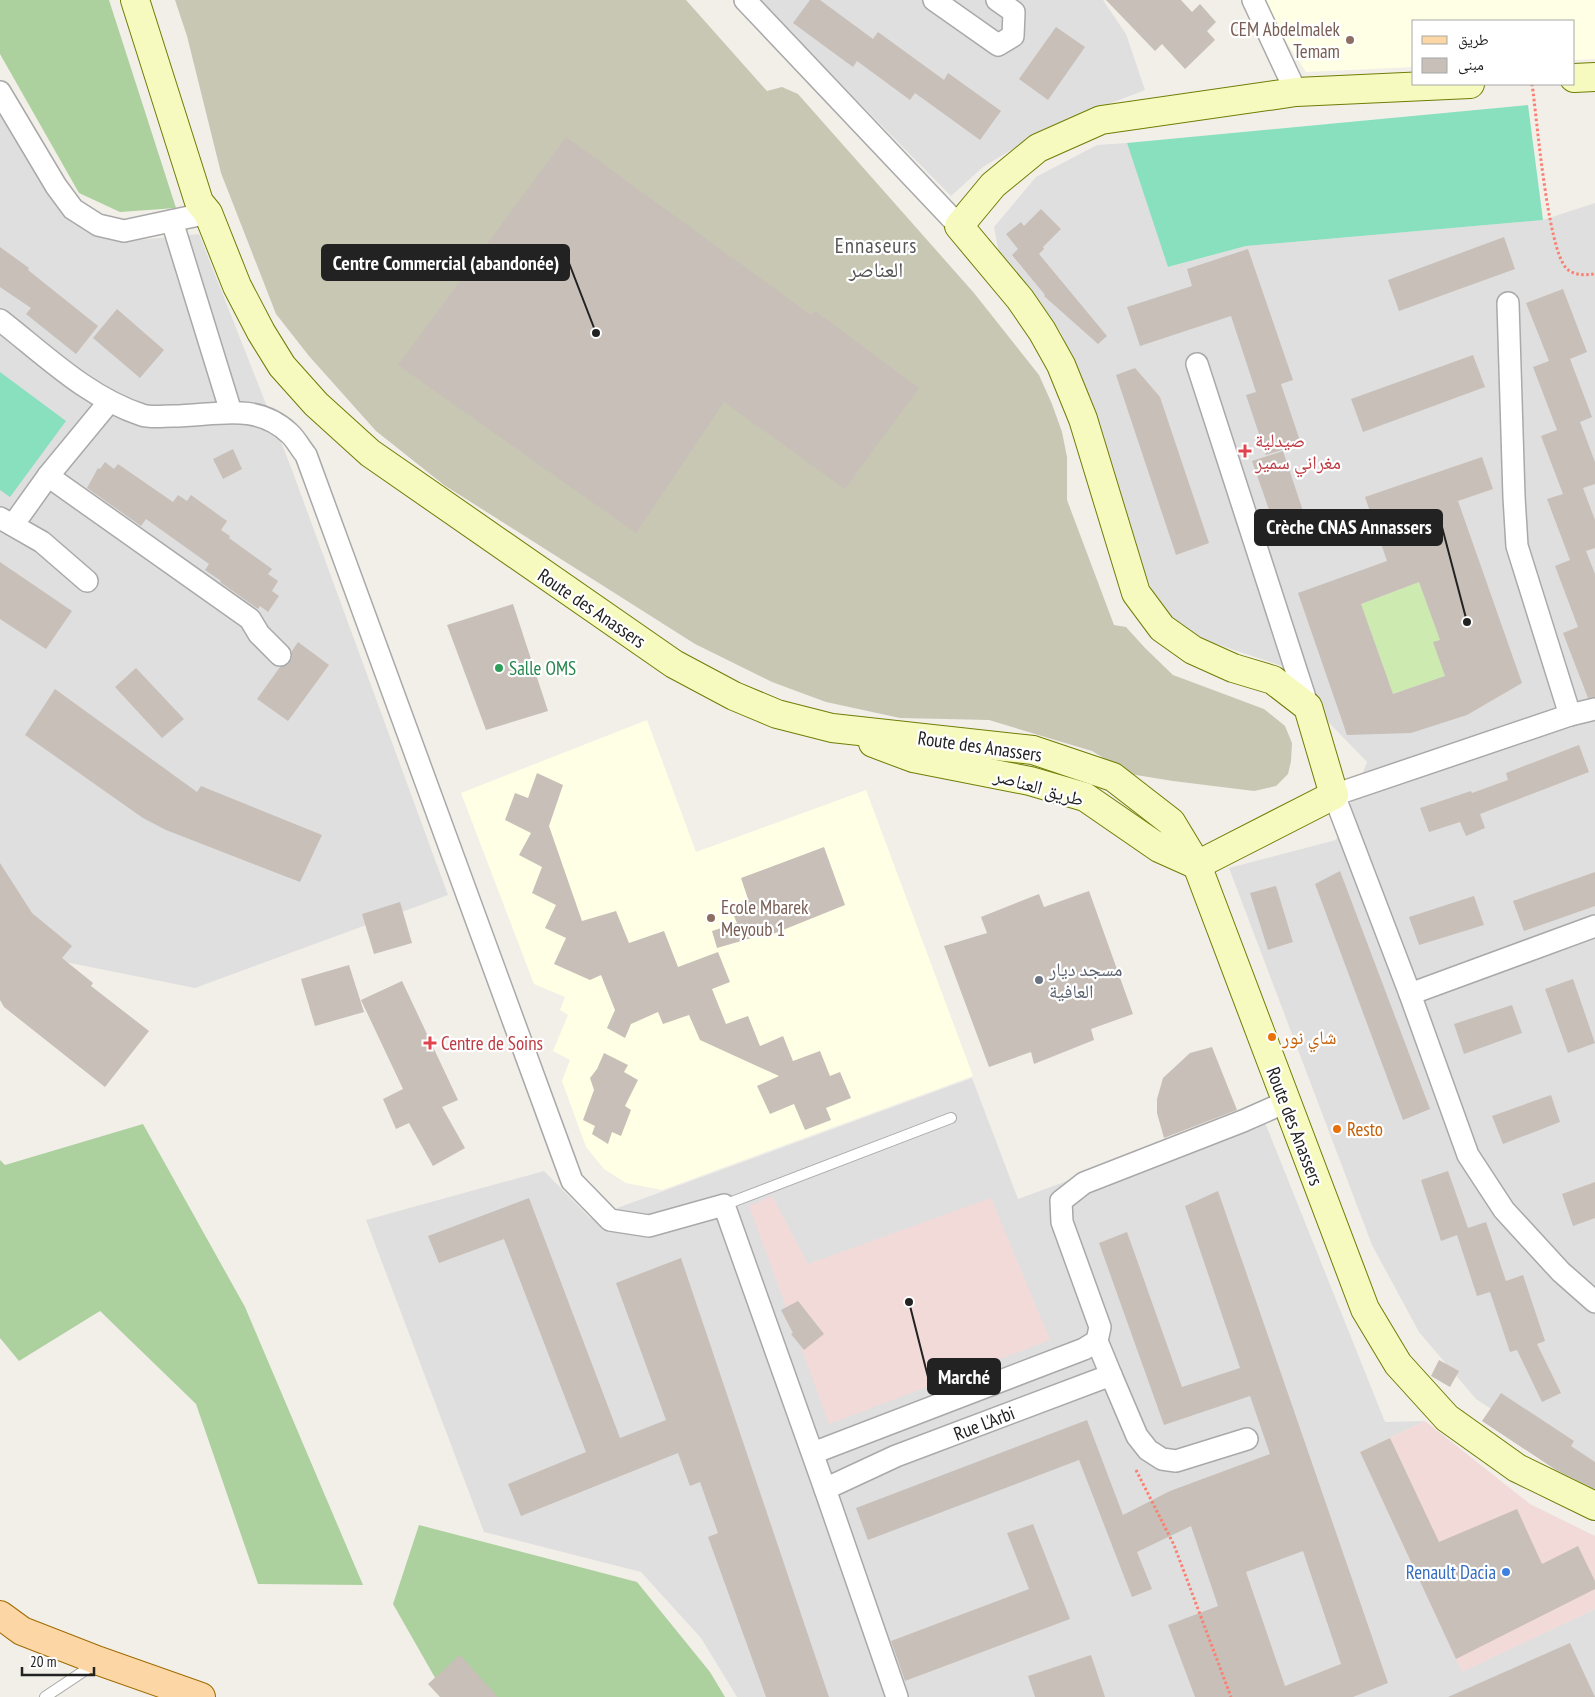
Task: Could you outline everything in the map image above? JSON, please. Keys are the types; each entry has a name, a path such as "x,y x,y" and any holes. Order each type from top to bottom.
{"main road":[{"path":"135,0 199,202 208,213"},
{"path":"152,0 210,200 208,213"},
{"path":"1575,78 1595,77"},
{"path":"1197,865 1334,795 1308,707 1273,680 1233,668 1193,650 1162,628 1136,593 1083,419 1061,365 1042,331 1020,299 959,226 993,185 1038,148 1101,120 1296,92 1448,85"},
{"name":"Route des Anassers","path":"208,213 237,286 261,332 282,366 316,404 370,453 674,664 734,696 776,714 832,728 1033,750 1113,777 1171,822 1197,865 1365,1309 1398,1364 1447,1418 1517,1468 1595,1506"},
{"name":"طريق العناصر","path":"832,728 913,758 1030,781 1085,797 1159,848 1197,865"},
{"path":"0,1615 22,1631 99,1661 201,1697"}],"street":[{"path":"745,0 959,226"},
{"path":"934,0 998,45 1013,36 1014,12 997,0"},
{"path":"1253,0 1296,92"},
{"path":"0,92 56,186 73,209 98,225 124,231 208,213"},
{"path":"172,221 231,412"},
{"path":"1508,303 1517,546 1570,715"},
{"path":"0,320 82,385 109,402 145,416 189,416 231,412 264,417 290,433 306,455 572,1181 610,1220 649,1226 724,1205 813,1453 897,1697"},
{"path":"1197,364 1308,707"},
{"path":"87,581 42,542 6,521 48,476 109,402"},
{"path":"48,476 250,619 259,634 280,654"},
{"path":"1595,709 1570,715 1334,795 1410,994 1468,1155 1504,1210 1560,1272 1595,1302"},
{"path":"1410,994 1595,926"},
{"path":"1247,1439 1176,1461 1162,1459 1148,1450 1137,1436 1097,1341 1100,1327 1062,1222 1061,1202 1084,1183 1243,1121 1286,1102"},
{"path":"813,1453 1084,1349 1097,1341"},
{"name":"Rue L'Arbi","path":"825,1489 896,1456 1111,1375"}],"lane":[{"path":"724,1205 951,1118"},
{"path":"45,1697 99,1661"}],"path":[{"path":"1532,85 1550,218 1557,246 1565,267 1573,273 1595,274"},
{"path":"1137,1436 1125,1450 1174,1546 1231,1697"}],"shaded area":[{"path":"175,0 686,0 767,91 782,87 798,94 974,293 1039,375 1062,432 1067,457 1067,500 1114,625 1126,627 1173,675 1264,709 1285,726 1292,743 1288,774 1276,786 1254,791 1173,781 1130,774 1092,751 989,720 900,718 826,702 772,682 695,644 444,485 376,431 309,356 276,314 221,173 187,36"},
{"path":"758,0 1103,0 1126,34 1145,90 1049,127 983,167 951,196"},
{"name":"CEM Abdelmalek Temam","path":"1259,0 1595,0 1595,59 1575,60 1575,20 1412,20 1412,67 1306,72"},
{"path":"0,94 62,204 118,242 199,234 292,470 448,895 195,988 0,949"},
{"path":"1127,143 1169,267 1246,246 1543,220 1595,203 1595,1468 1559,1453 1476,1399 1419,1332 1372,1245 1229,868 1336,840 1367,762 1310,703 1282,666 1193,636 1159,605 1141,565 1061,332 999,254 994,227 1036,177 1097,145"},
{"name":"Ecole Mbarek Meyoub 1","path":"647,720 696,852 866,790 973,1076 662,1190 626,1183 604,1169 586,1147 562,1081 570,1060 553,1051 568,1015 560,1010 565,997 534,984 461,793"},
{"path":"972,1078 1018,1199 1260,1110 1385,1422 1425,1421 1360,1452 1462,1671 1595,1609 1595,1697 737,1697 701,1638 641,1572 484,1532 366,1220 544,1171 590,1218"},
{"path":"772,1196 808,1264 991,1198 1050,1340 829,1424 749,1206"},
{"name":"Renault Dacia","path":"1425,1421 1530,1504 1595,1536 1595,1609 1462,1672 1360,1452"}],"green space":[{"path":"0,0 109,0 176,208 120,212 79,193 0,54"},
{"path":"1528,105 1543,220 1246,246 1168,267 1127,143"},
{"path":"0,372 66,421 10,497 0,490"},
{"path":"1419,582 1440,640 1445,676 1393,694 1361,604"},
{"path":"143,1124 245,1307 363,1585 258,1584 196,1404 100,1311 19,1361 0,1338 0,1160 5,1165"},
{"path":"419,1525 637,1582 710,1672 725,1697 446,1697 393,1604"}],"building":[{"path":"810,0 820,0 873,39 878,32 944,80 948,73 1001,111 980,140 915,93 910,100 857,61 853,67 793,23"},
{"path":"1106,0 1181,0 1192,12 1200,4 1216,22 1207,31 1215,40 1185,69 1162,44 1155,51"},
{"path":"1056,27 1085,47 1048,100 1019,79"},
{"path":"566,137 811,315 815,311 919,388 845,489 724,402 636,533 398,365"},
{"path":"1041,209 1061,229 1043,247 1044,249 1039,254 1107,336 1098,344 1044,296 1012,255 1018,249 1006,234 1021,222 1024,226"},
{"path":"1504,237 1515,269 1399,311 1388,280"},
{"path":"0,247 29,268 28,270 98,326 76,354 26,314 31,308 0,287"},
{"path":"1248,249 1293,380 1281,384 1301,444 1266,455 1246,395 1256,392 1231,316 1140,346 1127,307 1192,286 1187,269"},
{"path":"1563,289 1587,352 1570,359 1592,417 1580,422 1595,462 1595,484 1583,488 1595,520 1595,548 1586,551 1595,574 1595,697 1588,698 1563,633 1578,627 1555,566 1570,560 1547,499 1563,494 1541,436 1557,430 1533,367 1549,361 1526,303"},
{"path":"117,309 164,350 140,378 93,338"},
{"path":"1473,355 1485,387 1363,432 1351,399"},
{"path":"1135,368 1160,397 1209,543 1176,555 1116,375"},
{"path":"233,449 242,469 223,479 213,459"},
{"path":"1283,451 1303,511 1273,521 1252,461"},
{"path":"1482,457 1493,489 1458,501 1522,683 1467,715 1411,733 1347,735 1298,593 1387,561 1365,497","holes":["1419,582 1440,640 1433,642 1445,676 1393,694 1361,604"]},
{"path":"105,462 114,469 118,464 173,502 178,495 187,501 191,495 227,521 221,530 272,569 268,574 278,581 272,591 279,596 268,612 260,606 258,609 220,582 205,570 209,564 146,519 141,526 87,488 98,468 100,469"},
{"path":"0,562 72,611 46,649 0,619"},
{"name":"Salle OMS","path":"513,604 548,711 486,730 447,625"},
{"path":"298,642 329,665 288,721 257,699 280,667 289,663 292,658 292,651"},
{"path":"136,668 184,719 162,738 115,687"},
{"path":"55,689 197,792 201,786 322,835 300,882 166,830 143,818 25,735"},
{"path":"1579,745 1589,772 1480,814 1485,828 1466,836 1460,822 1429,832 1420,808 1508,780 1506,773"},
{"path":"537,773 563,785 549,826 582,921 616,911 629,943 664,931 678,967 718,952 730,982 712,989 726,1024 748,1016 760,1046 783,1036 793,1061 820,1051 830,1076 840,1072 851,1098 826,1108 831,1120 805,1130 794,1104 770,1114 757,1086 779,1076 700,1040 689,1015 663,1024 658,1012 631,1024 625,1038 607,1028 615,1010 601,975 590,980 554,964 566,938 545,928 556,905 532,893 542,867 519,855 531,833 505,820 515,793 528,798"},
{"path":"824,847 845,905 763,938 762,935 717,948 712,931 737,923 730,907 748,899 741,878"},
{"path":"0,863 32,913 72,946 62,958 93,983 91,986 149,1031 105,1087 4,1007 0,1000"},
{"path":"1340,871 1430,1109 1403,1120 1315,884"},
{"path":"1595,872 1595,906 1524,931 1513,901"},
{"path":"1276,886 1293,942 1268,950 1250,893"},
{"name":"مسجد ديار العافية","path":"1089,891 1133,1014 1091,1029 1094,1040 1034,1064 1031,1052 989,1067 944,946 987,933 981,917 1039,894 1044,907"},
{"path":"1474,896 1484,925 1419,945 1409,917"},
{"path":"400,902 412,943 374,954 362,914"},
{"path":"349,965 364,1012 315,1026 301,979"},
{"path":"1573,979 1595,1043 1568,1053 1545,989"},
{"path":"402,981 458,1100 442,1107 465,1148 433,1166 409,1123 396,1129 383,1099 403,1089 361,1000"},
{"path":"1512,1005 1522,1033 1464,1054 1454,1024"},
{"path":"1212,1047 1237,1110 1164,1138 1157,1113 1157,1099 1163,1078 1190,1053"},
{"path":"604,1053 628,1065 624,1072 638,1080 625,1106 631,1110 621,1136 612,1132 608,1144 592,1134 595,1126 583,1120 594,1090 590,1078 597,1069"},
{"path":"1551,1095 1560,1122 1503,1144 1492,1116"},
{"path":"1448,1171 1468,1228 1486,1222 1506,1281 1523,1275 1545,1341 1537,1344 1561,1393 1542,1402 1517,1350 1510,1352 1490,1292 1477,1296 1457,1235 1441,1241 1421,1180"},
{"path":"1595,1182 1595,1218 1573,1226 1562,1194"},
{"path":"1218,1191 1388,1683 1353,1697 1195,1697 1168,1625 1218,1606 1191,1526 1137,1552 1152,1589 1132,1597 1079,1460 868,1540 856,1508 1087,1420 1123,1515 1170,1491 1270,1454 1250,1396 1164,1425 1099,1243 1127,1232 1182,1387 1240,1368 1185,1206","holes":["1303,1551 1341,1664 1285,1686 1246,1572"]},
{"path":"529,1198 620,1438 666,1420 616,1283 681,1258 829,1697 766,1697 708,1537 718,1533 700,1482 690,1486 678,1453 521,1516 508,1484 586,1452 504,1239 439,1263 428,1236"},
{"path":"798,1301 824,1334 804,1350 791,1334 793,1333 781,1310"},
{"path":"1439,1360 1459,1371 1450,1387 1431,1376"},
{"path":"1501,1393 1574,1441 1571,1446 1595,1462 1595,1489 1556,1470 1482,1421"},
{"path":"1390,1438 1439,1542 1517,1509 1542,1564 1578,1546 1595,1581 1595,1589 1456,1659 1360,1452"},
{"path":"1033,1524 1070,1619 905,1681 891,1641 1029,1589 1007,1533"},
{"path":"1570,1643 1595,1697 1448,1697"},
{"path":"460,1655 498,1697 440,1697 428,1684"},
{"path":"1091,1655 1105,1697 1035,1697 1028,1676"}],"place":[{"name":"CEM Abdelmalek Temam","path":"1350,40"},
{"name":"Centre Commercial (abandonée)","path":"596,333"},
{"name":"صيدلية مغراني سمير","path":"1245,451"},
{"name":"Crèche CNAS Annassers","path":"1467,622"},
{"name":"Salle OMS","path":"499,668"},
{"name":"Ecole Mbarek Meyoub 1","path":"711,918"},
{"name":"مسجد ديار العافية","path":"1039,980"},
{"name":"شاي نور","path":"1272,1037"},
{"name":"Centre de Soins","path":"430,1043"},
{"name":"Resto","path":"1337,1129"},
{"name":"Marché","path":"909,1302"},
{"name":"Renault Dacia","path":"1506,1572"}],"district":[{"name":"Ennaseurs العناصر","path":"876,258"}]}
